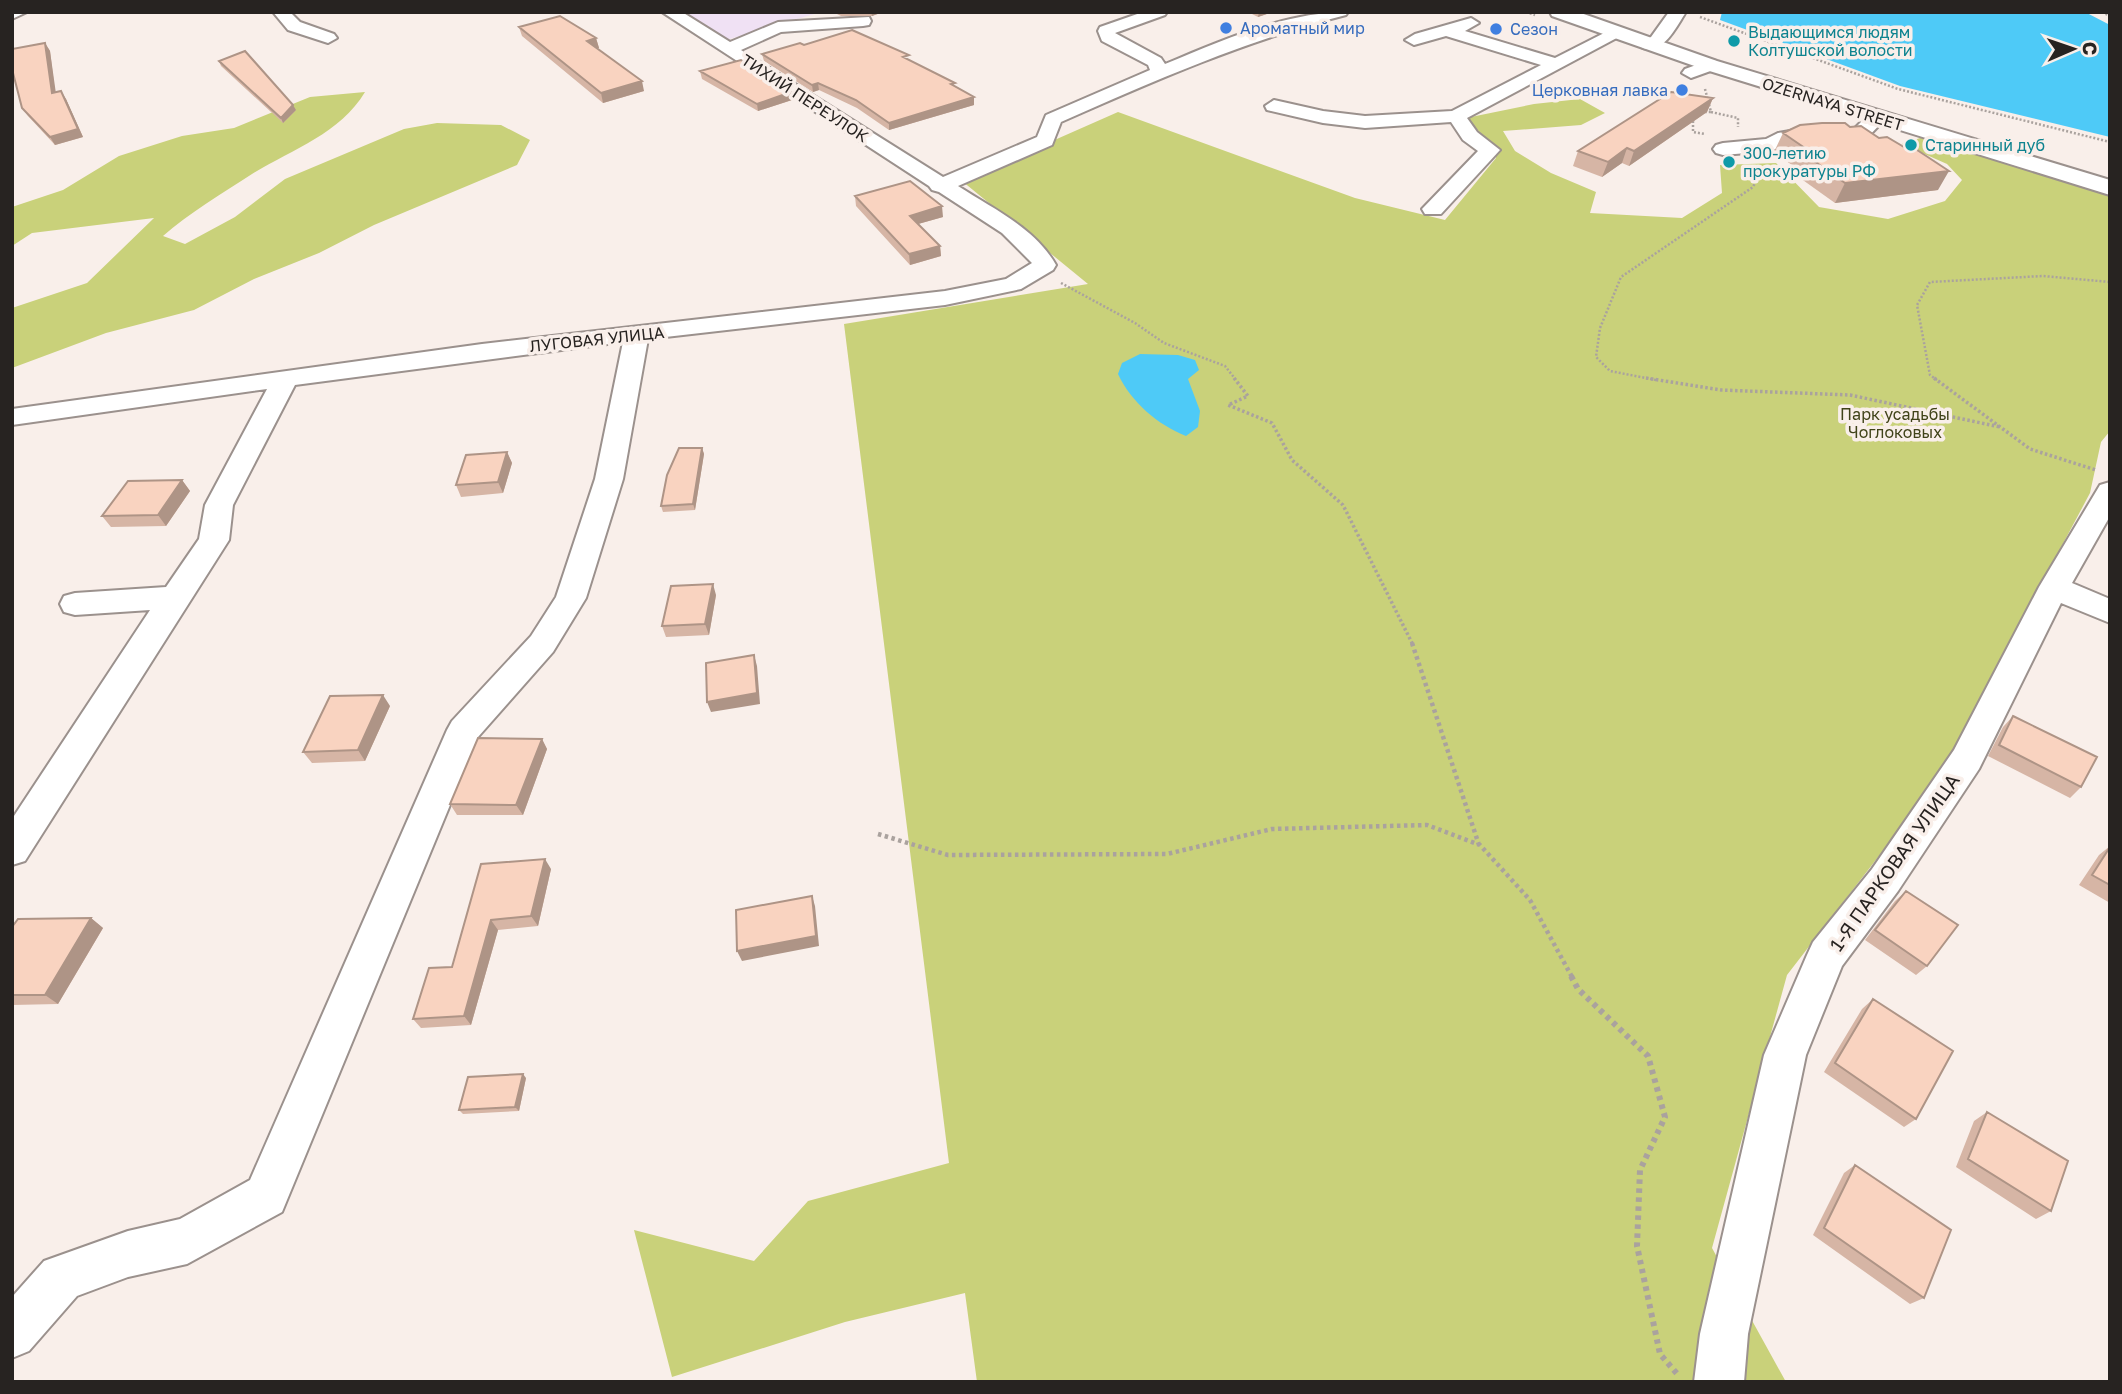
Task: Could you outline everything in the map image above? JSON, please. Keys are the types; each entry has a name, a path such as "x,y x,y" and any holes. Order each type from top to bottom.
{"main road":[{"name":"OZERNAYA STREET","path":"1559,12 1649,44 1700,69 1877,117 2110,188"}],"street":[{"path":"12,14 19,12"},
{"path":"281,12 294,26 328,38"},
{"name":"ТИХИЙ ПЕРЕУЛОК","path":"670,12 939,186"},
{"path":"1159,12 1106,31 1108,37 1155,62 1160,72"},
{"path":"939,186 1045,141 1053,118 1160,72 1297,21 1340,12"},
{"path":"1451,32 1483,18 1453,12"},
{"path":"1649,44 1657,41 1678,12"},
{"path":"729,49 778,27 863,21"},
{"path":"1414,40 1430,33 1451,32 1555,64"},
{"path":"1274,106 1322,117 1365,122 1457,116 1618,33"},
{"path":"1433,209 1490,150 1470,136 1457,116"},
{"path":"1730,140 1771,145 1785,136 1813,133 1859,135 1877,117"},
{"path":"939,186 1010,228 1040,256 1045,265"},
{"name":"ЛУГОВАЯ УЛИЦА","path":"12,417 284,381 482,351 945,298 1013,284 1045,265"},
{"path":"12,1334 61,1278 128,1254 187,1241 266,1196 464,730 542,644 571,598 609,479 637,335"},
{"path":"12,850 214,540 219,505 284,381"},
{"name":"1-Я ПАРКОВАЯ УЛИЦА","path":"1719,1382 1724,1334 1785,1055 1827,955 1885,880 1967,759 2054,587 2103,481"},
{"path":"2054,587 2110,612"},
{"path":"75,604 175,597"}],"path":[{"path":"2102,12 2110,16"},
{"path":"1700,16 1898,89 2091,135 2110,142"},
{"path":"1755,37 1760,35"},
{"path":"1705,88 1711,111"},
{"path":"1702,112 1711,111 1738,118 1730,140"},
{"path":"1693,113 1693,132 1730,140 1761,170 1753,187 1621,277 1601,328 1596,357 1610,372 1721,390 1850,395 2000,427"},
{"path":"1045,265 1064,286 1135,323 1164,342 1225,366 1248,396 1228,405 1272,423 1292,460 1343,505 1415,649 1480,845 1530,900 1578,989 1648,1056 1665,1117 1640,1170 1637,1246 1660,1354 1685,1382"},
{"path":"2103,481 2030,449 1930,375 1917,305 1930,282 1987,277 2092,279 2110,282"},
{"path":"878,834 948,855 1167,854 1272,830 1349,825 1427,825 1480,845"}],"shaded area":[{"path":"671,12 821,12 723,41"}],"green space":[{"path":"365,92 355,107 329,130 230,188 163,236 185,244 235,217 285,179 404,129 437,123 501,125 530,140 517,165 374,225 319,253 254,279 194,310 106,333 12,368 12,308 87,283 154,218 32,233 12,246 12,207 63,190 119,156 182,136 234,128 310,97"},
{"name":"Парк усадьбы Чоглоковых","path":"1580,99 1605,113 1581,125 1503,131 1515,151 1551,173 1596,192 1590,213 1682,218 1722,193 1720,165 1776,163 1819,207 1888,219 1945,201 1962,180 1947,164 1902,144 1926,136 2110,191 2110,431 2101,442 2090,493 1936,782 1787,975 1712,1248 1786,1382 977,1382 965,1293 845,1322 672,1377 634,1230 754,1261 808,1201 949,1163 844,324 1088,284 962,181 1118,112 1355,198 1445,220 1496,158 1496,149 1466,118 1534,104"}],"water":[{"path":"1722,12 2085,12 2110,25 2110,137 1900,86 1720,20"},
{"path":"1140,354 1178,355 1195,360 1199,370 1188,379 1200,411 1198,427 1186,436 1165,426 1146,411 1130,394 1118,374 1122,363"}],"building":[{"path":"560,16 596,38 587,41 642,81 601,93 519,27"},
{"path":"852,30 909,55 903,57 955,83 951,84 974,97 889,123 856,100 818,83 812,85 762,54 800,43 804,45"},
{"path":"45,43 52,93 61,91 78,129 50,137 22,108 12,69 12,49"},
{"path":"245,51 293,105 281,118 219,61"},
{"path":"741,60 791,92 757,104 700,71"},
{"path":"1671,92 1713,98 1634,151 1627,148 1608,162 1578,151"},
{"path":"1822,123 1861,126 1879,138 1887,137 1904,147 1911,146 1949,171 1845,183 1810,158 1818,157 1783,133 1800,125"},
{"path":"910,181 942,206 910,216 940,246 909,254 855,196"},
{"path":"679,448 702,448 693,504 661,506 667,475"},
{"path":"507,452 498,482 456,485 466,455"},
{"path":"182,480 158,515 102,516 128,481"},
{"path":"713,584 705,624 662,626 671,586"},
{"path":"754,655 757,693 707,702 706,663"},
{"path":"383,695 358,750 303,752 330,696"},
{"path":"2013,716 2097,757 2081,787 1999,745"},
{"path":"478,738 542,739 516,805 450,804"},
{"path":"2110,847 2110,885 2092,875"},
{"path":"545,859 531,916 491,920 464,1016 413,1019 429,968 452,967 481,864"},
{"path":"1906,891 1958,925 1927,966 1875,930"},
{"path":"812,896 816,936 737,951 736,910"},
{"path":"91,918 45,995 12,995 12,927 18,919"},
{"path":"1873,999 1953,1051 1916,1119 1835,1063"},
{"path":"523,1074 515,1107 459,1110 468,1077"},
{"path":"1987,1112 2068,1161 2051,1211 1968,1159"},
{"path":"1855,1165 1951,1230 1924,1298 1824,1228"}],"place":[{"name":"Ароматный мир","path":"1226,28"},
{"name":"Сезон","path":"1496,29"},
{"name":"Выдающимся людям Колтушской волости","path":"1734,41"},
{"name":"Церковная лавка","path":"1682,90"},
{"name":"Старинный дуб","path":"1911,145"},
{"name":"300-летию прокуратуры РФ","path":"1729,162"}]}
